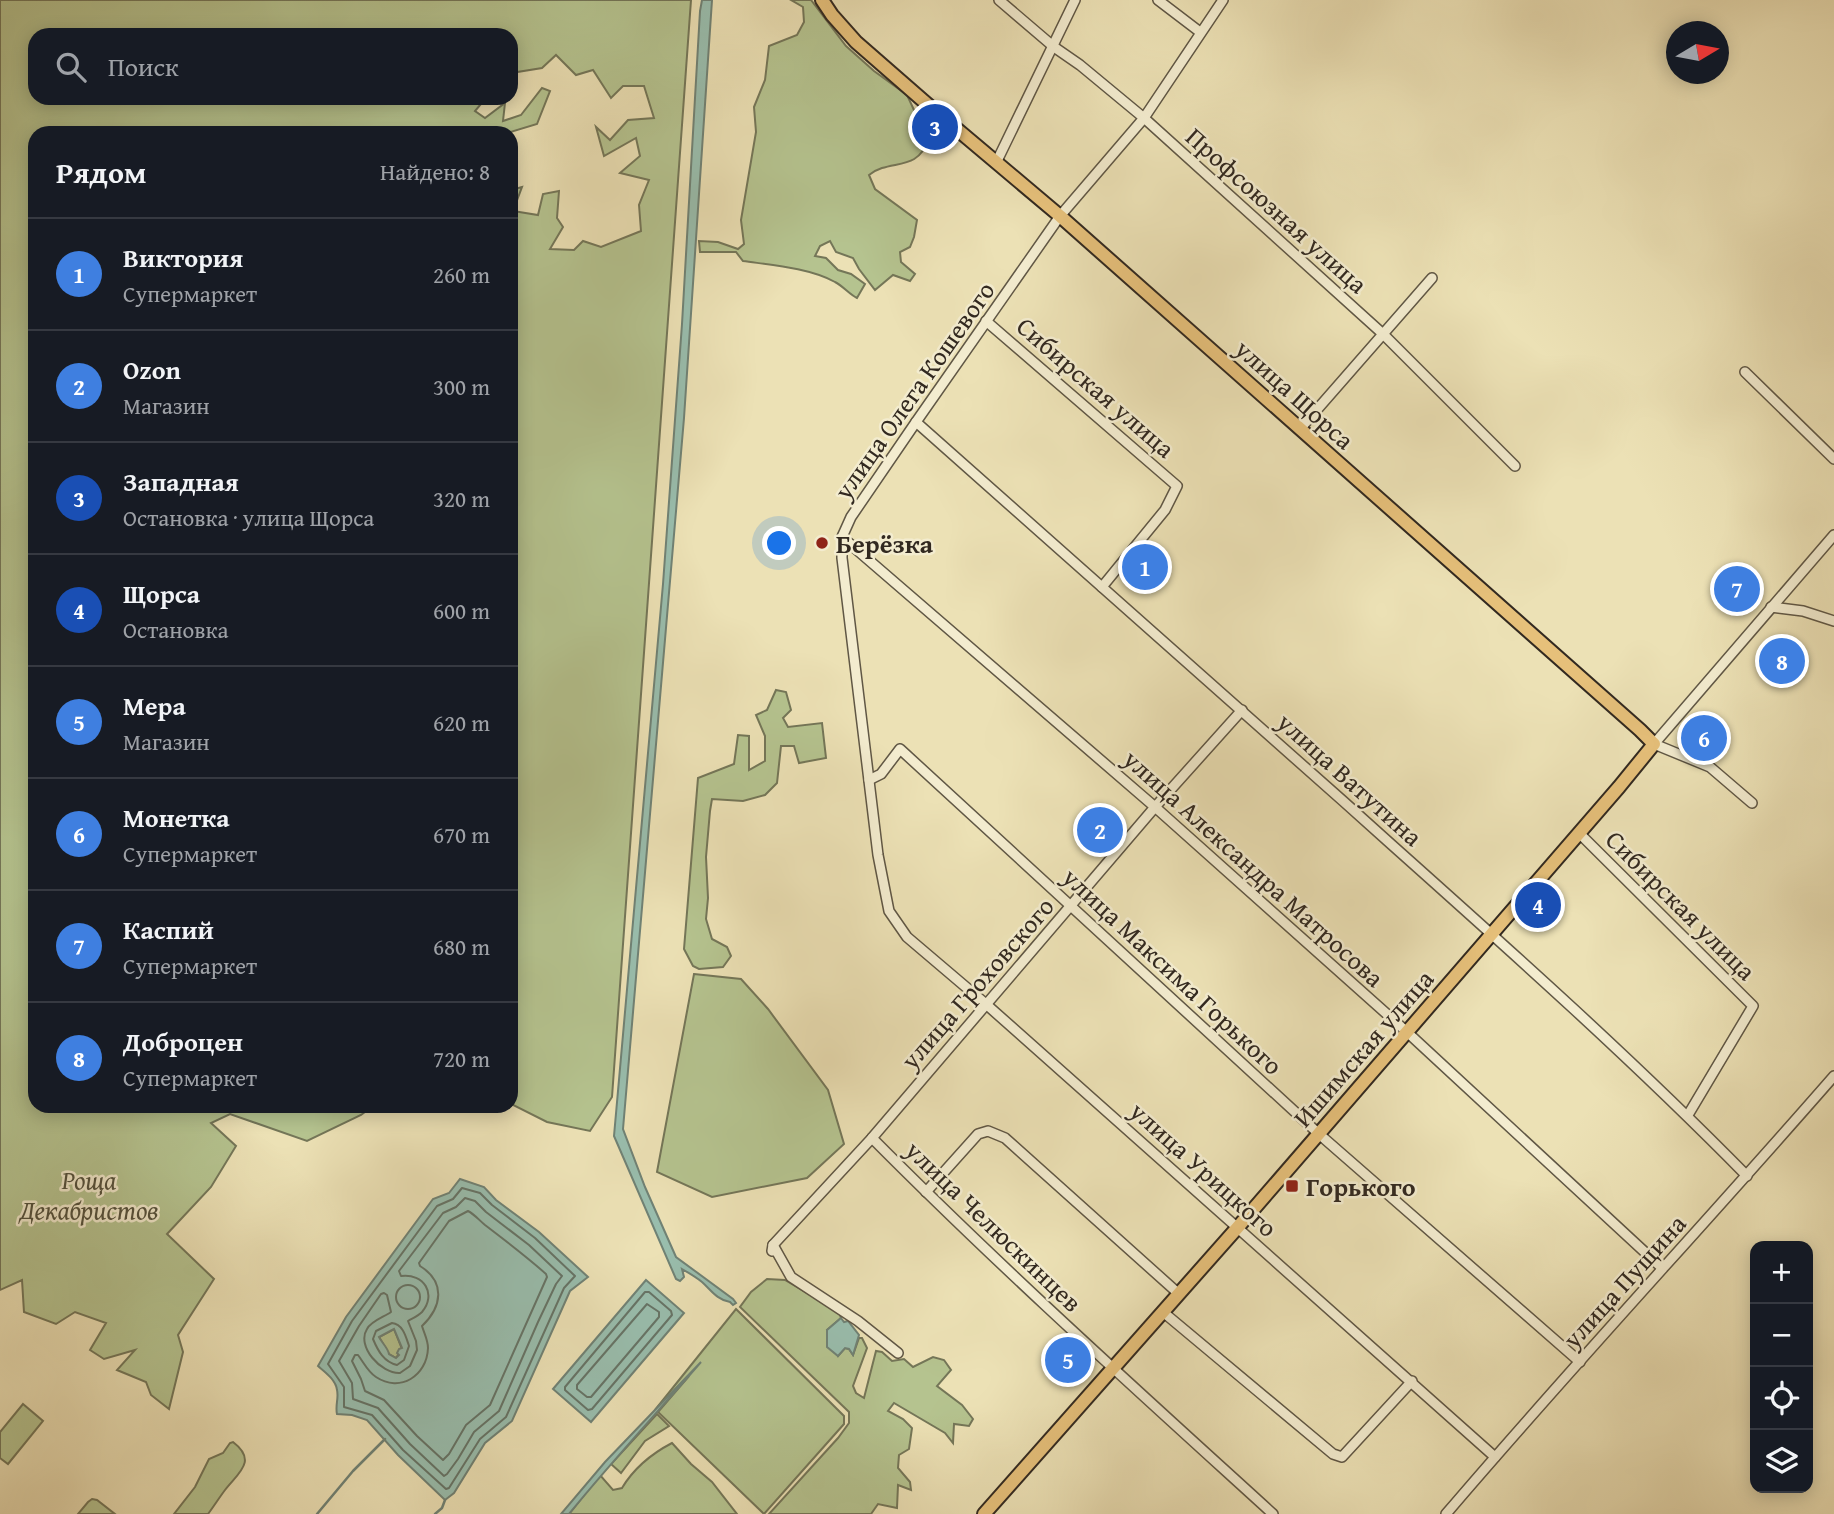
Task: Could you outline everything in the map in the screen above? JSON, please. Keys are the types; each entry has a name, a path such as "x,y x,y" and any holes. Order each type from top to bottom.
{"main road":[{"name":"улица Щорса","path":"822,0 856,42 1060,216 1654,744"},
{"name":"Ишимская улица","path":"984,1514 1238,1227 1654,744"}],"street":[{"name":"Профсоюзная улица","path":"999,0 1144,118 1383,334 1515,466"},
{"path":"996,163 1075,0"},
{"path":"1158,0 1200,32"},
{"name":"улица Олега Кошевого","path":"888,911 878,855 842,558 842,537 851,517 1060,216 1144,118 1223,0"},
{"path":"1300,429 1432,278"},
{"name":"Сибирская улица","path":"986,321 1177,486 1165,510 1102,587"},
{"path":"1745,372 1834,459"},
{"name":"улица Ватутина","path":"916,422 1491,934 1688,1115 1747,1176"},
{"name":"Ишимская улица","path":"1654,744 1834,535"},
{"name":"улица Александра Матросова","path":"842,537 1155,807 1407,1032 1661,1268"},
{"path":"1771,607 1802,611 1834,621"},
{"name":"улица Гроховского","path":"898,1353 858,1321 791,1277 773,1248 872,1138 1155,807 1242,710"},
{"name":"улица Щорса","path":"1654,744 1710,767 1752,803"},
{"name":"улица Максима Горького","path":"869,780 881,774 900,749 1318,1134 1580,1362"},
{"name":"Сибирская улица","path":"1579,833 1753,1006 1688,1115"},
{"name":"улица Урицкого","path":"888,911 907,937 1495,1457"},
{"name":"улица Пущина","path":"1446,1514 1661,1268 1747,1176 1834,1076"},
{"path":"926,1192 978,1134 988,1131 1004,1138 1179,1293"},
{"name":"улица Челюскинцев","path":"872,1138 926,1192 1273,1514"},
{"path":"1163,1312 1333,1454 1342,1457 1412,1381"}],"green space":[{"name":"Роща Декабристов","path":"0,0 691,0 612,1097 590,1131 547,1122 518,1108 518,212 538,215 543,194 559,191 557,218 563,227 550,249 574,250 583,241 601,247 641,231 639,205 649,180 620,173 640,156 636,138 604,156 596,127 610,140 628,120 654,118 644,86 623,86 611,98 593,70 576,75 556,55 542,68 518,72 518,28 28,28 28,105 480,105 475,111 485,118 505,105 503,121 521,115 542,88 550,91 537,124 518,130 518,126 28,126 28,1113 364,1113 307,1141 230,1114 211,1123 236,1146 211,1187 167,1234 214,1279 178,1335 183,1352 169,1409 151,1395 146,1382 117,1370 135,1350 104,1359 90,1350 106,1323 75,1312 56,1324 24,1312 22,1280 0,1290"},
{"path":"791,0 811,0 846,46 907,95 928,140 917,157 869,175 875,189 917,220 910,247 900,252 901,262 915,274 910,281 893,275 875,290 853,258 836,252 830,241 820,246 815,256 826,258 838,270 851,274 865,284 857,298 835,282 814,273 743,261 736,252 700,252 699,241 718,242 738,249 744,244 741,220 756,132 754,107 765,80 769,46 797,35 804,22 803,7"},
{"path":"776,690 786,692 791,710 783,718 788,727 822,723 826,758 799,763 794,746 781,746 777,783 765,795 743,801 712,799 706,857 706,919 712,939 727,947 731,956 723,967 699,969 693,966 684,949 698,778 734,764 738,735 749,736 749,770 765,761 765,736 756,715 767,710"},
{"path":"694,974 741,979 768,1009 828,1090 844,1144 807,1178 712,1197 657,1172"},
{"path":"767,1279 785,1280 839,1312 841,1318 827,1330 838,1356 845,1348 853,1355 859,1338 862,1338 867,1348 853,1386 856,1393 864,1398 876,1351 882,1352 892,1361 904,1359 913,1367 933,1357 944,1360 951,1370 937,1386 962,1405 973,1419 969,1426 954,1424 953,1443 945,1433 894,1403 888,1411 903,1419 912,1428 909,1449 899,1455 898,1468 910,1482 911,1490 898,1485 897,1508 878,1504 871,1514 769,1514 838,1438 849,1423 849,1412 740,1307 751,1292"},
{"path":"736,1309 844,1416 844,1424 764,1514 658,1412 689,1376 655,1410"},
{"path":"394,1329 402,1349 396,1358 389,1354 379,1337"},
{"path":"23,1404 43,1421 8,1464 0,1458 0,1432"},
{"path":"657,1414 669,1426 645,1441 621,1473 611,1464"},
{"path":"233,1442 244,1455 243,1467 208,1514 174,1514 195,1487 209,1459 223,1453"},
{"path":"672,1443 712,1482 737,1514 569,1514 600,1475 613,1490 622,1488 644,1462"},
{"path":"92,1499 97,1500 115,1514 78,1514"}],"water":[{"path":"702,0 712,0 684,418 623,1129 676,1257 733,1299 736,1303 733,1305 718,1297 700,1280 682,1269 684,1277 680,1281 676,1279 614,1136 663,584"},
{"path":"460,1179 484,1187 588,1277 570,1291 512,1421 485,1443 454,1493 445,1500 398,1455 367,1420 337,1414 335,1383 318,1366 346,1317 433,1199 449,1193","holes":["394,1329 402,1348 396,1358 389,1354 379,1337"]},
{"path":"646,1280 684,1313 591,1422 553,1389"},
{"path":"841,1318 844,1322 848,1321 859,1335 853,1355 845,1348 838,1356 827,1347 827,1330"},
{"path":"701,1362 569,1514 561,1514 605,1462"}],"waterway":[{"path":"317,1514 353,1471 385,1439"},
{"path":"435,1514 442,1508 445,1500"}],"place":[{"name":"Западная","path":"935,127"},
{"name":"Берёзка","path":"822,543"},
{"name":"Виктория","path":"1145,567"},
{"name":"Каспий","path":"1737,589"},
{"name":"Доброцен","path":"1782,661"},
{"name":"Монетка","path":"1704,738"},
{"name":"Ozon","path":"1100,830"},
{"name":"Щорса","path":"1538,905"},
{"name":"Горького","path":"1292,1186"},
{"name":"Мера","path":"1068,1360"}]}
